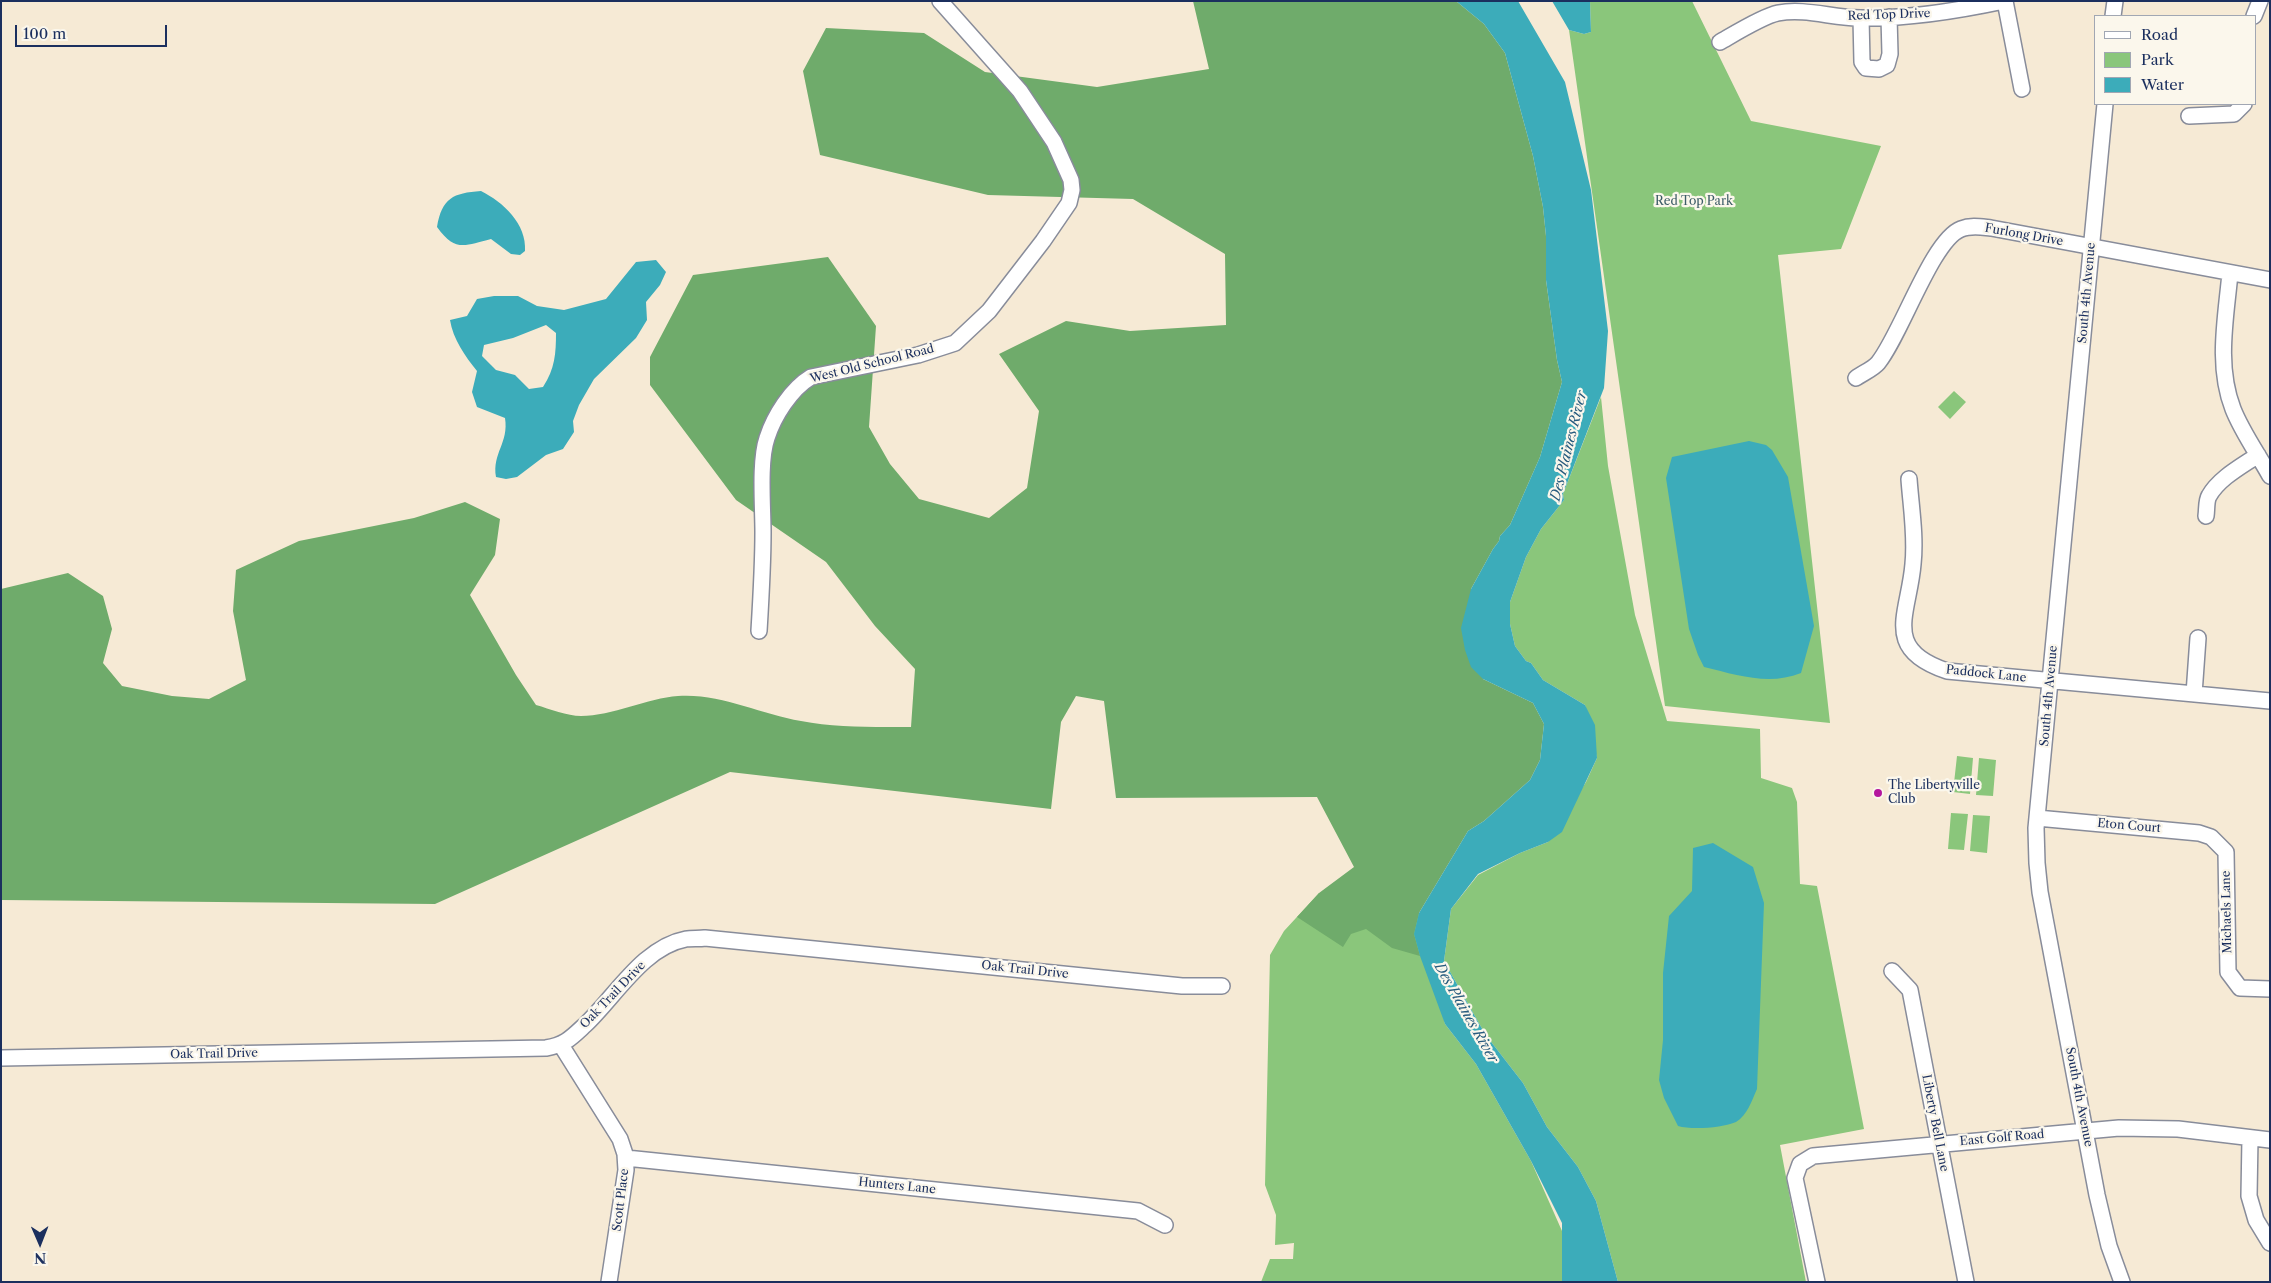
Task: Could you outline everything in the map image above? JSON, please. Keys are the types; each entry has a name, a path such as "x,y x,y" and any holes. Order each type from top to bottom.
{"street":[{"name":"West Old School Road","path":"759,631 763,561 763,467 766,439 778,415 794,391 801,383 811,377 918,355 955,343 989,311 1043,241 1069,203 1072,190 1071,180 1054,142 1020,92 940,1"},
{"name":"Red Top Drive","path":"1720,42 1773,7 1797,10 1827,8 1861,18 1888,17 1956,6 2004,1"},
{"path":"2004,1 2022,89"},
{"path":"2113,15 2115,1"},
{"path":"2254,15 2260,1"},
{"path":"1861,18 1862,62 1866,68 1871,70 1887,65 1890,54 1888,17"},
{"name":"South 4th Avenue","path":"2105,105 2037,818 2036,863 2108,1246 2122,1282"},
{"path":"2189,116 2234,114 2243,105"},
{"name":"Furlong Drive","path":"1856,378 1877,365 1891,344 1940,249 1959,229 1973,226 1991,228 2270,280"},
{"path":"2230,273 2223,351 2226,380 2233,409 2270,476"},
{"path":"2206,516 2208,498 2217,486 2230,474 2258,455"},
{"name":"Paddock Lane","path":"1909,480 1913,563 1903,619 1904,634 1908,646 1919,658 1947,671 2270,701"},
{"path":"2194,694 2198,638"},
{"name":"Eton Court","path":"2037,818 2199,833 2211,837 2219,843"},
{"name":"Michaels Lane","path":"2219,843 2226,852 2228,972 2230,988 2270,989"},
{"name":"Oak Trail Drive","path":"1,1058 546,1048 561,1046 589,1021 650,956 666,946 686,939 705,938 1182,986 1222,986"},
{"name":"Liberty Bell Lane","path":"1892,971 1910,990 1966,1282"},
{"name":"Scott Place","path":"561,1046 620,1139 626,1158 626,1170 609,1282"},
{"name":"East Golf Road","path":"1816,1282 1795,1178 1796,1170 1804,1159 1813,1156 2119,1128 2178,1129 2270,1140"},
{"path":"2250,1138 2249,1196 2256,1220 2270,1244"},
{"name":"Hunters Lane","path":"626,1158 1138,1211 1165,1225"}],"green space":[{"path":"1193,1 1456,1 1484,24 1505,53 1533,156 1543,207 1546,236 1546,280 1557,360 1562,382 1540,457 1510,525 1500,536 1499,541 1471,589 1483,679 1533,703 1544,724 1540,760 1530,780 1484,821 1468,831 1419,913 1414,934 1420,956 1392,948 1366,929 1351,934 1343,947 1297,917 1319,893 1354,867 1317,797 1116,798 1104,701 1076,696 1061,722 1051,809 730,772 435,904 1,900 1,589 68,573 103,596 112,629 103,663 122,686 172,696 209,699 246,680 233,611 236,570 299,541 414,518 465,502 500,519 495,555 470,595 516,675 536,705 564,714 581,716 605,713 666,697 694,696 725,701 786,718 828,725 911,727 915,669 875,626 826,562 736,500 650,385 650,357 693,275 828,257 876,326 869,427 890,464 919,499 989,518 1027,488 1039,411 999,354 1066,321 1130,331 1226,325 1225,254 1133,199 988,195 820,155 803,71 826,28 924,33 985,72 1097,87 1209,69"},
{"name":"Red Top Park","path":"1590,1 1692,1 1751,121 1881,146 1841,249 1778,255 1830,723 1665,706 1569,30 1584,34 1591,32"},
{"path":"1954,391 1966,402 1950,419 1938,407"},
{"path":"1601,397 1608,466 1635,615 1667,721 1760,729 1761,778 1792,788 1797,802 1800,884 1817,886 1864,1129 1780,1145 1806,1282 1618,1282 1596,1201 1578,1167 1547,1127 1523,1083 1485,1034 1444,961 1451,909 1478,875 1520,853 1548,842 1586,782 1597,758 1585,705 1543,680 1531,663 1526,661 1515,646 1510,624 1510,602 1526,557 1541,529 1564,500 1563,494"},
{"path":"1957,756 1973,758 1970,794 1953,792"},
{"path":"1979,758 1996,760 1993,796 1976,795"},
{"path":"1951,813 1968,814 1964,850 1948,849"},
{"path":"1973,815 1990,816 1987,853 1970,851"},
{"path":"1319,893 1419,913 1445,1024 1476,1064 1531,1161 1562,1231 1562,1282 1261,1282 1270,1259 1293,1259 1294,1243 1275,1245 1276,1215 1265,1185 1270,955 1284,931"}],"water":[{"name":"Des Plaines River","path":"1456,1 1518,1 1565,82 1591,190 1608,331 1604,388 1563,494 1564,500 1541,529 1526,557 1510,602 1510,624 1515,646 1526,661 1531,663 1543,680 1585,705 1595,725 1597,758 1562,832 1548,842 1520,853 1478,874 1451,909 1444,961 1485,1034 1523,1083 1547,1127 1578,1167 1596,1201 1618,1282 1562,1282 1562,1223 1531,1161 1476,1064 1445,1024 1414,934 1419,913 1468,831 1484,821 1530,780 1540,760 1544,724 1533,703 1483,679 1471,667 1465,650 1461,628 1471,589 1499,541 1500,536 1510,525 1540,457 1562,382 1557,360 1546,280 1546,236 1543,207 1533,156 1505,53 1484,24"},
{"path":"1552,1 1590,1 1591,32 1584,34 1569,30"},
{"path":"481,191 497,201 518,223 525,241 525,251 520,255 511,254 491,239 467,245 455,244 443,235 437,227 442,209 450,199 463,193"},
{"path":"656,260 666,272 660,285 646,302 647,320 636,338 594,379 579,405 573,421 574,432 563,449 546,455 517,477 506,479 496,477 496,461 505,434 505,418 477,407 472,392 477,371 457,341 450,320 467,316 477,299 494,296 518,296 537,306 564,310 606,299 636,262","holes":["546,325 556,333 554,361 543,387 529,389 515,375 496,370 482,356 484,345 513,338"]},
{"path":"1749,441 1766,445 1772,450 1788,477 1814,626 1801,673 1777,679 1753,678 1704,667 1689,629 1666,478 1672,457"},
{"path":"1713,843 1753,867 1764,903 1757,1089 1746,1112 1736,1122 1715,1127 1691,1128 1678,1126 1664,1098 1659,1080 1663,1040 1663,973 1669,916 1692,891 1693,848"}],"place":[{"name":"The Libertyville Club","path":"1878,793"}]}
